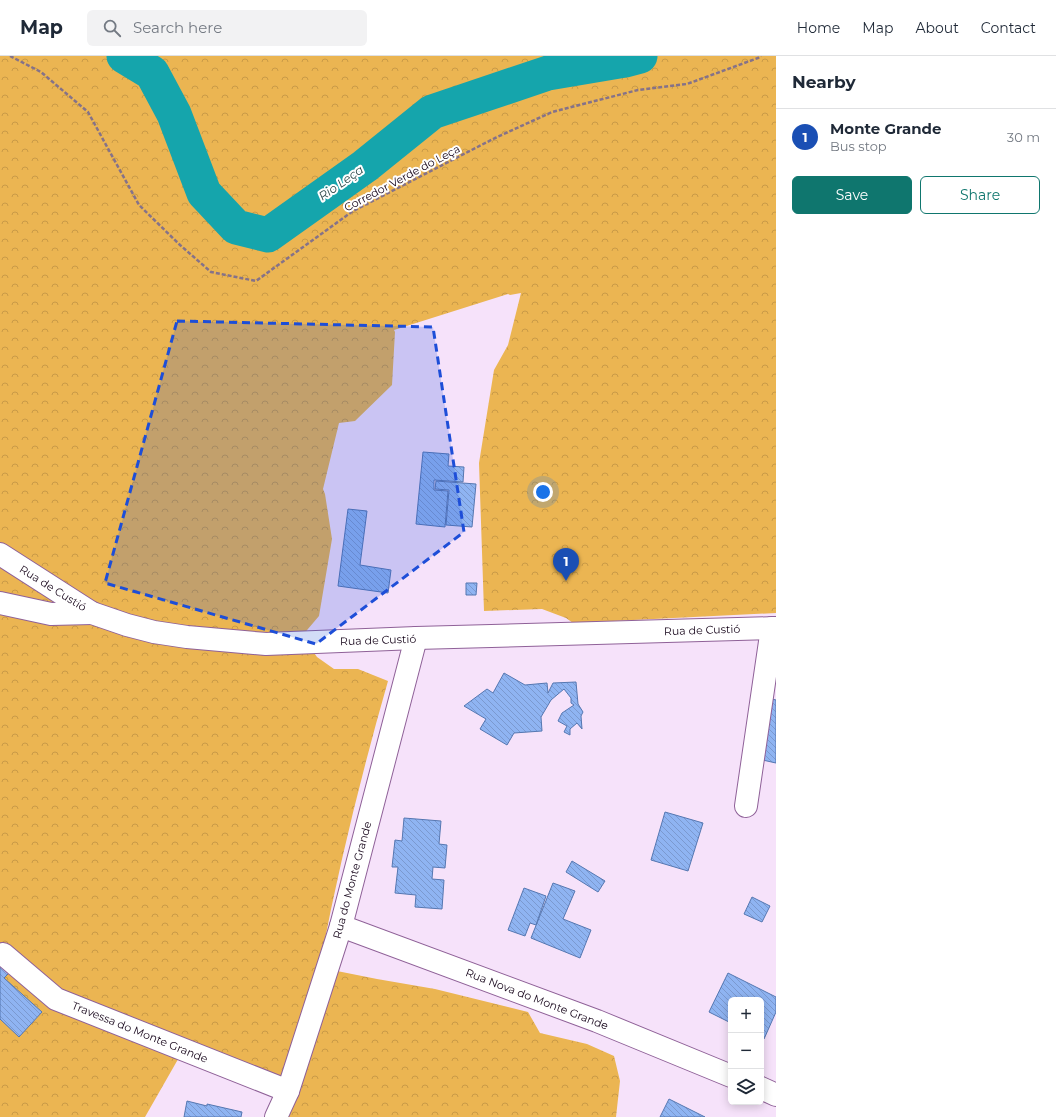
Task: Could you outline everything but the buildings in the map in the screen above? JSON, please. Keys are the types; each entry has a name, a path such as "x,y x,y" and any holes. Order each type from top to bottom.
{"street":[{"name":"Rua de Custió","path":"0,554 92,613 127,625 154,632 187,637 266,644 416,638 774,628"},
{"path":"0,603 51,614 92,613"},
{"path":"746,806 774,628"},
{"name":"Rua do Monte Grande","path":"276,1117 288,1091 341,926 416,638"},
{"name":"Rua Nova do Monte Grande","path":"341,926 597,1021 728,1075"},
{"name":"Travessa do Monte Grande","path":"3,954 56,998 288,1091"},
{"path":"764,1089 776,1094"}],"path":[{"name":"Corredor Verde do Leça","path":"10,56 41,72 88,112 139,205 180,245 211,272 256,281 353,211 509,131 552,112 638,90 686,84 761,56"}],"highlighted area":[{"path":"177,321 433,327 464,532 316,644 105,583"}],"green space":[{"path":"0,56 776,56 776,613 573,623 566,618 542,609 484,611 479,463 494,370 508,345 521,293 508,294 394,330 392,385 355,421 339,423 323,489 332,539 319,616 302,636 317,657 334,669 358,669 388,681 369,750 335,889 321,959 337,971 435,989 528,1012 540,1033 587,1044 614,1056 620,1081 616,1117 275,1117 277,1095 181,1054 145,1117 0,1117"}],"waterway":[{"name":"Rio Leça","path":"124,56 152,73 174,114 204,193 236,227 268,235 365,166 432,112 548,73 625,60 640,56"}],"place":[{"name":"Monte Grande","path":"566,581"}]}
